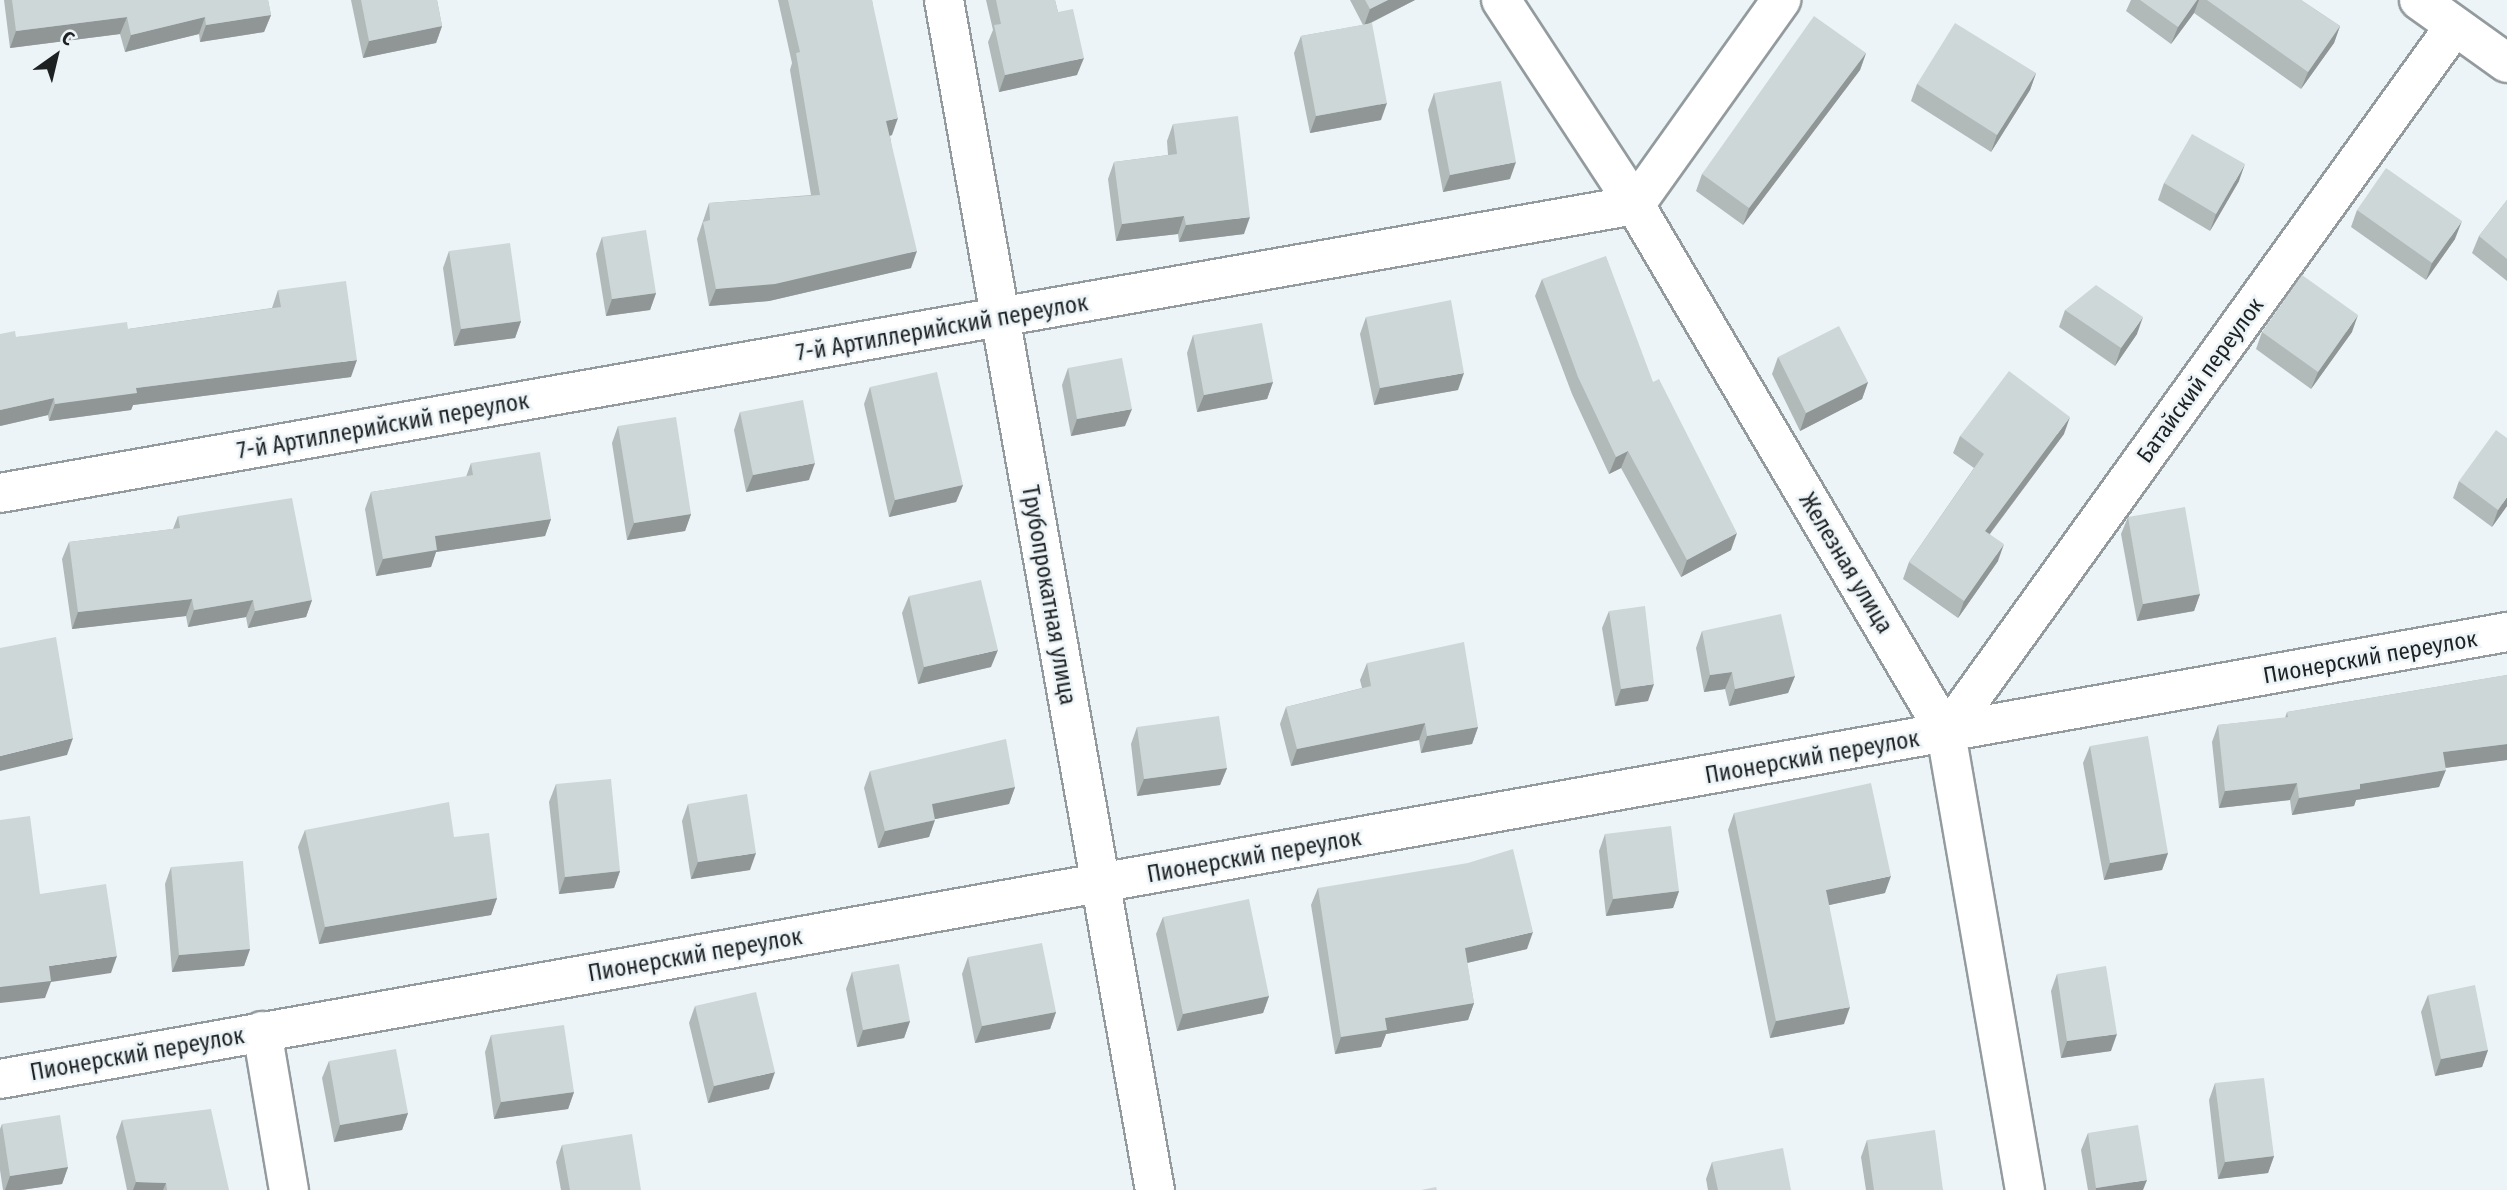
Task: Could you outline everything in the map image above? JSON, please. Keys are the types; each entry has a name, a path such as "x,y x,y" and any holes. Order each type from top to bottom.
{"street":[{"name":"Трубопрокатная улица","path":"944,0 1155,1190"},
{"name":"Железная улица","path":"1501,0 1635,205 1946,733 2025,1190"},
{"path":"1635,205 1781,0"},
{"path":"2419,0 2507,63"},
{"name":"Батайский переулок","path":"1946,733 2455,27"},
{"name":"7-й Артиллерийский переулок","path":"0,493 1635,205"},
{"name":"Пионерский переулок","path":"0,1079 2507,632"},
{"path":"262,1031 289,1190"}],"building":[{"path":"12,0 268,0 271,15 206,25 205,17 131,35 127,17 16,31"},
{"path":"361,0 437,0 442,26 369,41"},
{"path":"788,0 872,0 898,118 886,121 917,251 775,284 716,289 703,222 710,220 709,203 820,195 796,53 800,52"},
{"path":"996,0 1055,0 1058,12 1073,9 1084,58 1005,75 994,25 1001,24"},
{"path":"1365,0 1388,0 1370,9"},
{"path":"2140,0 2197,0 2178,27"},
{"path":"2207,0 2301,0 2340,26 2308,72"},
{"path":"1814,16 1866,53 1749,208 1702,174"},
{"path":"1372,23 1387,103 1316,116 1301,36"},
{"path":"1955,23 2036,73 1997,135 1917,84"},
{"path":"1501,81 1516,162 1450,175 1434,93"},
{"path":"1238,116 1250,217 1186,225 1184,216 1122,224 1114,162 1177,154 1173,124"},
{"path":"2192,134 2245,164 2216,214 2164,183"},
{"path":"2386,168 2462,221 2432,263 2357,210"},
{"path":"2507,200 2507,259 2479,236"},
{"path":"646,230 656,293 612,299 602,237"},
{"path":"510,243 521,321 461,329 449,251"},
{"path":"1606,256 1653,382 1659,379 1737,533 1687,560 1628,451 1616,457 1578,377 1542,279"},
{"path":"2302,275 2358,315 2318,372 2262,332"},
{"path":"346,281 357,360 136,388 137,393 55,404 54,398 0,410 0,334 15,331 16,337 127,322 128,329 281,307 278,290"},
{"path":"2096,285 2143,317 2121,348 2065,310"},
{"path":"1451,300 1464,373 1380,388 1366,317"},
{"path":"1262,323 1273,382 1204,395 1193,335"},
{"path":"1839,326 1868,382 1806,413 1778,357"},
{"path":"1122,358 1132,409 1077,419 1068,368"},
{"path":"2009,371 2070,417 1985,531 2004,544 1964,601 1909,562 1984,454 1960,436"},
{"path":"937,372 963,485 895,500 870,387"},
{"path":"803,400 815,463 753,475 740,412"},
{"path":"676,417 691,514 634,523 618,426"},
{"path":"2496,430 2507,438 2507,497 2498,510 2459,481"},
{"path":"540,452 551,519 435,536 437,550 383,559 371,492 473,475 471,463"},
{"path":"292,498 312,600 255,611 253,600 194,610 192,599 78,612 69,542 180,528 178,516"},
{"path":"2185,507 2200,594 2143,604 2128,517"},
{"path":"981,580 998,650 924,667 909,596"},
{"path":"1645,606 1654,684 1621,689 1609,611"},
{"path":"1781,614 1795,676 1735,689 1732,672 1710,675 1702,631"},
{"path":"56,637 73,738 0,756 0,648"},
{"path":"1464,642 1478,727 1427,736 1425,723 1297,749 1286,707 1371,686 1367,663"},
{"path":"2507,675 2507,744 2443,752 2446,770 2360,784 2360,789 2299,798 2297,783 2225,791 2218,725 2288,717 2287,712"},
{"path":"1219,716 1227,768 1144,779 1137,727"},
{"path":"2148,736 2168,853 2110,863 2090,746"},
{"path":"1006,739 1015,787 932,804 935,820 885,831 870,771"},
{"path":"611,779 620,871 565,877 556,784"},
{"path":"1871,783 1891,876 1826,890 1850,1007 1776,1021 1734,813"},
{"path":"747,794 756,853 698,862 688,804"},
{"path":"449,802 454,837 489,833 497,898 325,927 305,830"},
{"path":"30,816 40,894 106,884 117,956 49,966 51,981 0,987 0,820"},
{"path":"1671,826 1679,891 1613,899 1605,834"},
{"path":"1513,849 1533,932 1465,948 1474,1003 1385,1018 1387,1030 1341,1037 1318,888 1468,863"},
{"path":"243,861 250,949 179,955 171,867"},
{"path":"1249,899 1269,996 1183,1014 1163,917"},
{"path":"1042,943 1056,1012 982,1026 968,957"},
{"path":"899,964 910,1021 863,1030 852,972"},
{"path":"2106,966 2117,1034 2067,1041 2057,974"},
{"path":"2475,985 2488,1050 2441,1059 2428,995"},
{"path":"756,992 775,1072 714,1086 695,1006"},
{"path":"564,1025 574,1092 501,1102 491,1035"},
{"path":"396,1049 408,1113 340,1125 329,1061"},
{"path":"2264,1078 2274,1156 2225,1162 2215,1083"},
{"path":"211,1109 229,1190 167,1190 166,1183 136,1182 122,1120"},
{"path":"60,1115 68,1167 10,1176 2,1124"},
{"path":"2138,1125 2147,1180 2096,1188 2088,1133"},
{"path":"1935,1130 1943,1190 1874,1190 1867,1140"},
{"path":"632,1134 641,1190 570,1190 562,1145"},
{"path":"1783,1148 1791,1190 1718,1190 1712,1162"}]}
